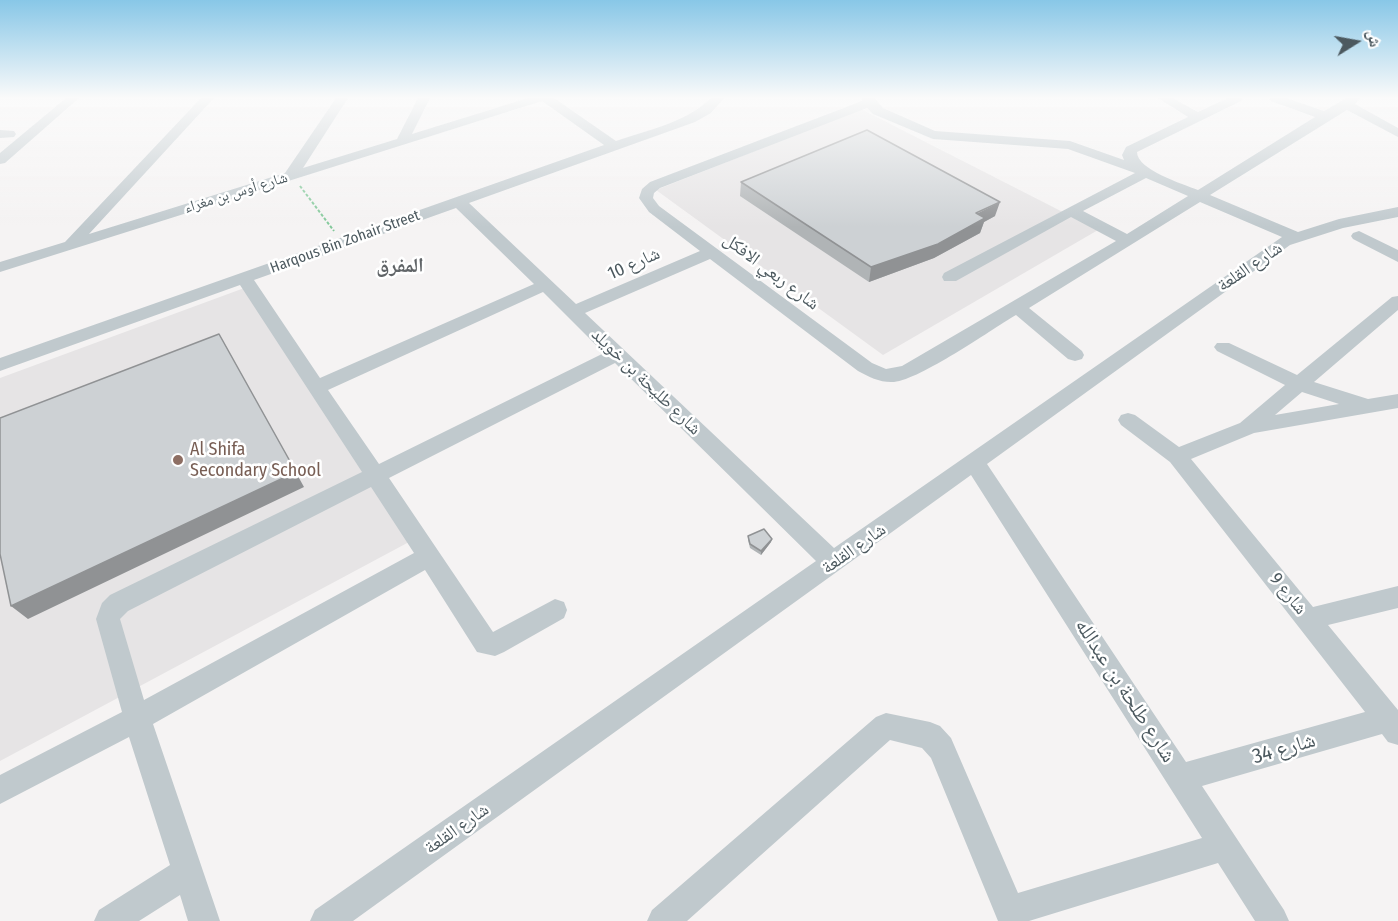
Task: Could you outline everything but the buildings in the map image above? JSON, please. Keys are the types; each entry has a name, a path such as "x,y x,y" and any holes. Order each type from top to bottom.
{"street":[{"path":"0,159 22,141"},
{"path":"70,245 168,141"},
{"path":"291,175 314,141"},
{"name":"شارع أوس بن مغراء","path":"0,267 402,141"},
{"path":"607,141 614,146"},
{"name":"Harqous Bin Zohair Street","path":"0,365 628,141"},
{"name":"شارع ربعي الافكل","path":"765,141 655,185 646,195 647,202 865,367 884,376 900,375 1017,307 1201,196 1286,141"},
{"path":"1015,141 1070,145 1146,173 1295,237"},
{"path":"1146,173 1131,160 1129,155 1131,150 1150,141"},
{"path":"950,278 1071,211 1146,173"},
{"name":"شارع طليحة بن خويلد","path":"458,201 834,563"},
{"path":"1071,211 1128,241"},
{"name":"شارع القلعة","path":"326,921 1284,242 1339,224 1398,212"},
{"path":"1359,236 1398,257"},
{"name":"شارع 10","path":"573,312 711,252"},
{"path":"244,278 486,644 495,644 555,610"},
{"path":"316,387 545,285"},
{"path":"1247,428 1398,301"},
{"path":"1017,307 1075,356"},
{"path":"1223,346 1299,384 1367,406"},
{"path":"204,921 108,619 111,611 119,603 617,354"},
{"path":"1177,456 1247,428 1398,401"},
{"name":"شارع 9","path":"1128,420 1177,456 1393,726"},
{"name":"شارع طلحة بن عبدالله","path":"975,463 1273,921"},
{"path":"0,790 138,718 429,556"},
{"path":"1307,619 1398,597"},
{"path":"663,921 886,726 930,736 941,748 1010,911 1225,846"},
{"name":"شارع 34","path":"1181,778 1393,726"},
{"path":"110,921 188,872"}],"path":[{"path":"291,175 343,242"}],"shaded area":[{"path":"780,141 924,141 1098,230 883,355 656,190"},
{"name":"Al Shifa Secondary School","path":"247,287 409,542 0,761 0,378"}],"place":[{"name":"Al Shifa Secondary School","path":"178,460"}],"district":[{"name":"المفرق","path":"400,266"}]}
